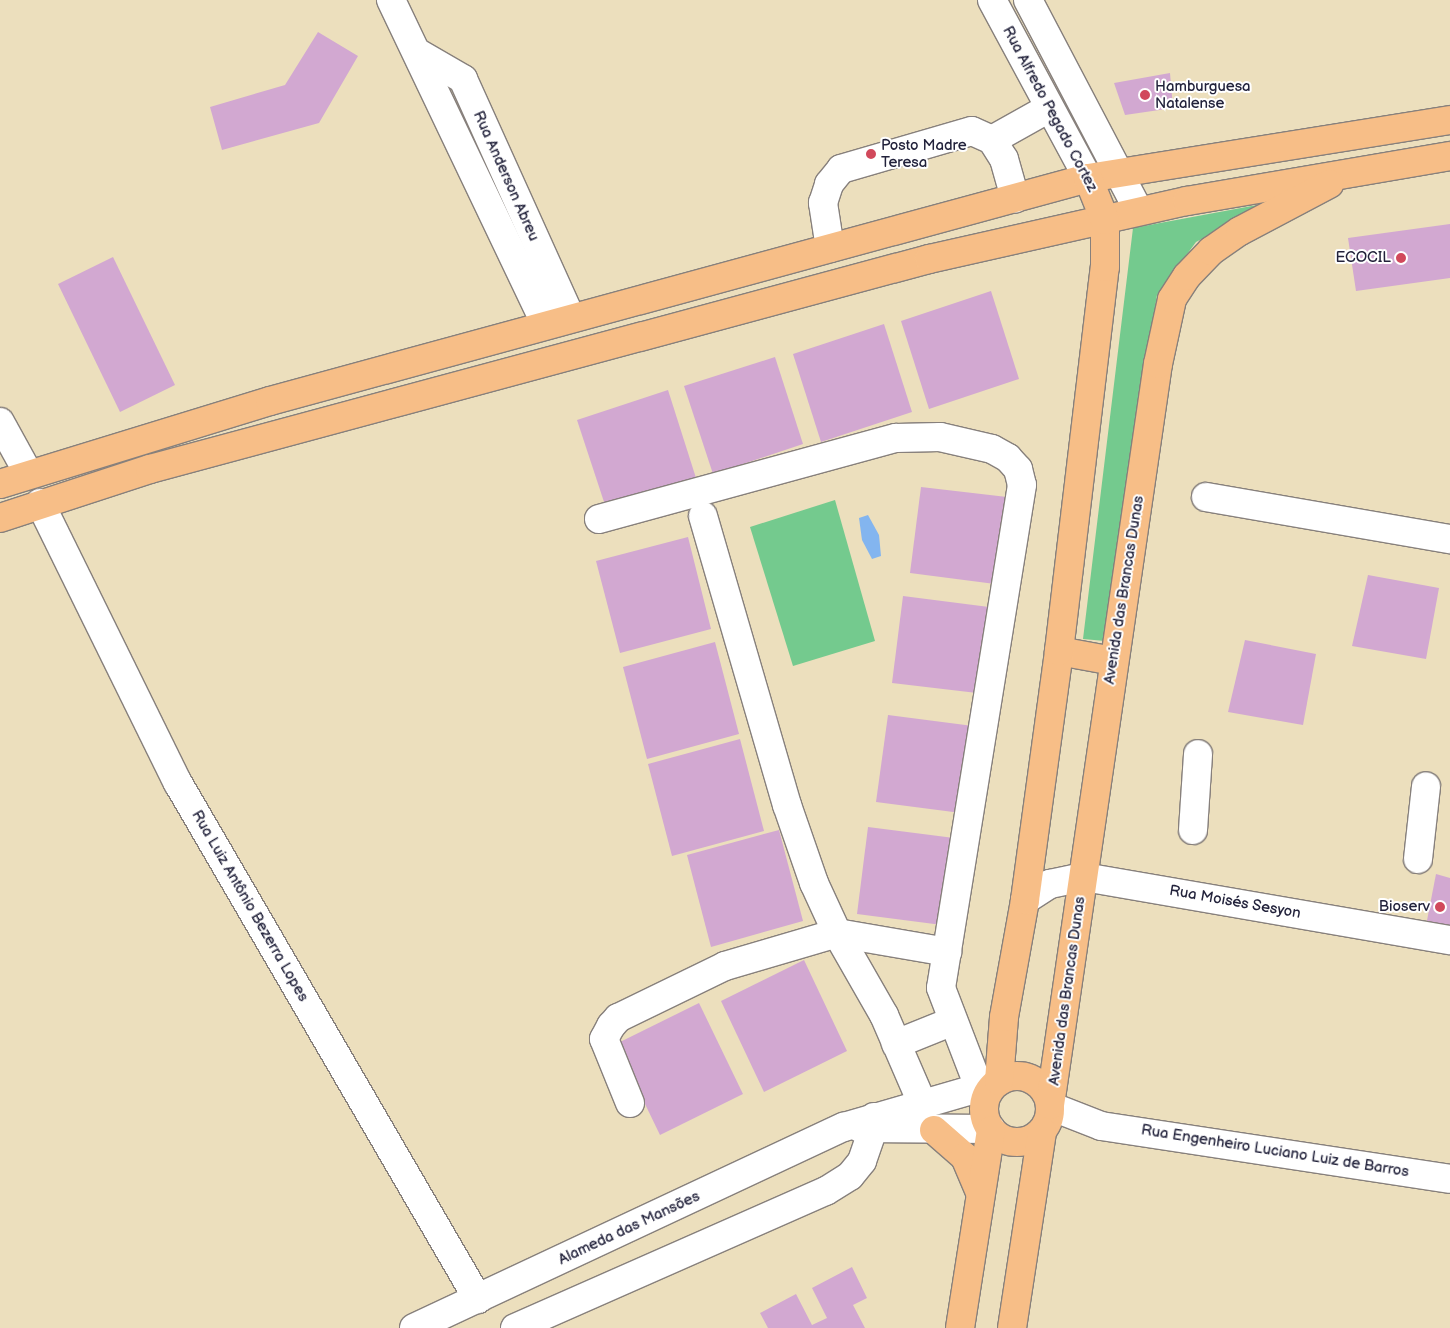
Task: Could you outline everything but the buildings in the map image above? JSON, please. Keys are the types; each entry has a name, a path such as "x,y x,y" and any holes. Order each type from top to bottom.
{"main road":[{"path":"0,484 270,401 1119,170 1450,120"},
{"path":"0,518 40,503 150,469 501,372 929,259 1105,220 1139,210 1353,171 1450,156"},
{"name":"Avenida das Brancas Dunas","path":"1012,1328 1084,877 1113,661 1158,364 1172,299 1205,257 1233,236 1353,171"},
{"name":"Rua Alfredo Pegado Cortez","path":"1088,178 1105,220"},
{"path":"991,1084 1015,1075 1034,1080 1042,1087 1047,1117 1035,1136 1016,1142 1007,1141 991,1130 986,1121 984,1100 991,1084 1025,900 1059,651 1105,267 1105,220"},
{"path":"1059,651 1113,661"},
{"path":"934,1130 965,1157 980,1192"},
{"path":"960,1328 991,1130"}],"street":[{"name":"Rua Anderson Abreu","path":"391,0 420,54 463,79 558,322"},
{"name":"Rua Alfredo Pegado Cortez","path":"992,0 1088,178"},
{"path":"1028,0 1139,210"},
{"path":"992,140 1049,108"},
{"path":"830,248 823,203 829,184 841,169 972,130 992,140 1004,159 1015,198"},
{"path":"0,422 28,474"},
{"path":"599,519 896,438 940,437 992,449 1008,458 1018,469 1022,486 941,988 953,1021 991,1084"},
{"path":"1206,497 1450,538"},
{"name":"Rua Luiz Antônio Bezerra Lopes","path":"40,503 178,783 478,1300"},
{"path":"703,516 787,805 814,883 837,933 884,1015 922,1103"},
{"path":"1193,830 1198,754"},
{"path":"1418,859 1426,786"},
{"name":"Rua Moisés Sesyon","path":"1025,900 1050,884 1065,878 1084,877 1450,940"},
{"path":"630,1103 604,1039 618,1018 725,966 837,933 947,952"},
{"path":"896,1044 953,1021"},
{"name":"Alameda das Mansões","path":"414,1328 478,1300 844,1128 873,1123 922,1103 991,1084"},
{"name":"Rua Engenheiro Luciano Luiz de Barros","path":"1047,1117 1084,1130 1101,1126 1450,1179"},
{"path":"515,1328 826,1191 856,1169 873,1123"},
{"name":"Alameda das Mansões","path":"873,1123 934,1130 991,1130"}],"green space":[{"path":"1268,203 1196,242 1157,295 1105,641 1083,639 1133,228"},
{"path":"835,500 875,641 793,666 750,527"}],"water":[{"path":"868,515 879,535 881,556 872,559 862,540 859,518"}],"place":[{"name":"Hamburguesa Natalense","path":"1145,95"},
{"name":"Posto Madre Teresa","path":"871,154"},
{"name":"ECOCIL","path":"1401,258"},
{"name":"Bioserv","path":"1440,907"}]}
